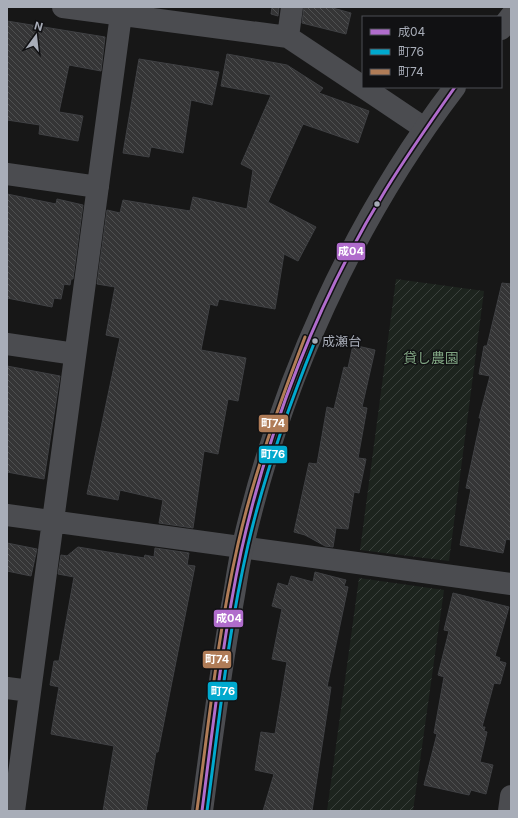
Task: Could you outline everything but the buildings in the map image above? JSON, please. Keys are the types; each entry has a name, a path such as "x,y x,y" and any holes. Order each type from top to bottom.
{"street":[{"path":"63,7 122,11 288,37 362,86"},
{"path":"288,37 292,7"},
{"path":"14,811 122,11"},
{"path":"502,28 511,16"},
{"path":"364,88 424,128"},
{"path":"202,811 225,648 243,547 258,484 274,434 310,339 345,264 377,206 424,128 454,88"},
{"path":"7,174 98,187"},
{"path":"7,344 75,354"},
{"path":"7,514 511,584"},
{"path":"7,688 30,691"},
{"path":"509,811 511,796"}],"green space":[{"name":"貸し農園","path":"396,279 484,291 449,561 360,550"},
{"path":"359,578 444,590 413,811 327,811"}],"transit line":[{"name":"成04","path":"202,811 219,681 241,552 252,505 281,411 317,320 361,233 402,164 454,88"},
{"name":"町74","path":"197,810 219,643 238,544 259,465 305,337"},
{"name":"町76","path":"207,811 229,644 248,545 261,493 277,442 315,341"}],"place":[{"name":"成瀬台","path":"315,341"}]}
